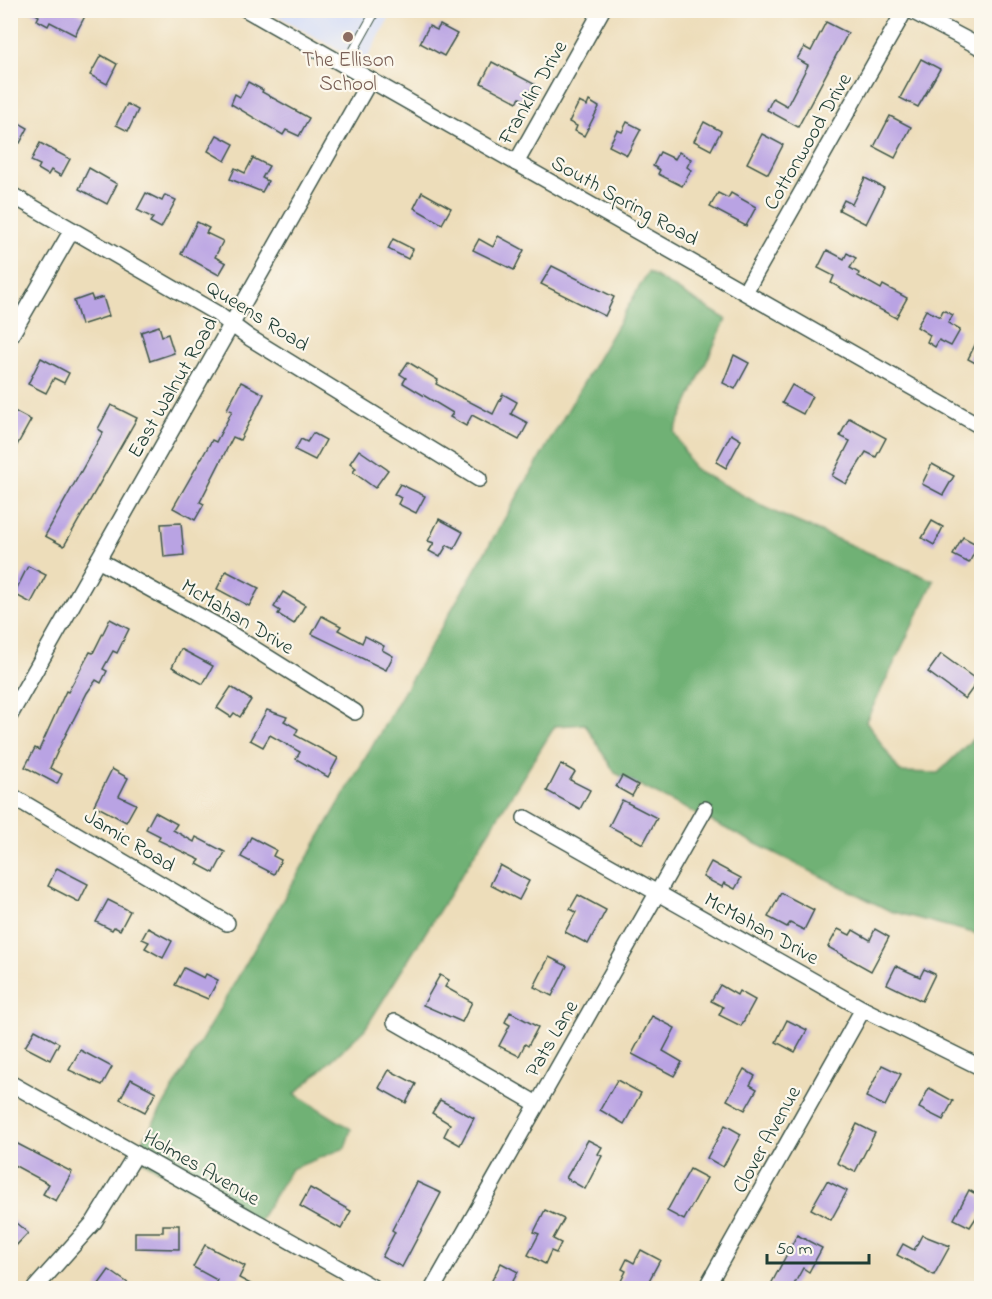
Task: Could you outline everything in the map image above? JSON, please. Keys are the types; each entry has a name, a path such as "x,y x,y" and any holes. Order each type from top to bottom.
{"street":[{"name":"South Spring Road","path":"247,10 269,16 345,66 981,427"},
{"name":"Franklin Drive","path":"516,163 602,10"},
{"path":"908,10 981,48"},
{"name":"Cottonwood Drive","path":"745,292 908,10"},
{"name":"East Walnut Road","path":"10,715 370,80"},
{"name":"Queens Road","path":"10,194 232,325 479,478"},
{"path":"10,337 72,230"},
{"name":"McMahan Drive","path":"98,560 221,628 355,711"},
{"name":"Jamic Road","path":"10,795 227,923"},
{"name":"Pats Lane","path":"433,1288 705,809"},
{"name":"McMahan Drive","path":"525,818 863,1009 981,1068"},
{"name":"Clover Avenue","path":"706,1288 863,1009"},
{"path":"395,1022 537,1104"},
{"name":"Holmes Avenue","path":"10,1083 374,1288"},
{"path":"35,1288 94,1222 136,1154"}],"lane":[{"path":"345,66 376,10"}],"shaded area":[{"name":"The Ellison School","path":"269,11 393,11 364,64"}],"green space":[{"path":"648,272 726,319 674,432 694,469 774,512 934,581 866,721 900,772 938,773 981,731 981,935 890,911 615,773 585,724 555,726 365,1029 295,1094 351,1129 345,1148 291,1169 256,1226 134,1156"}],"building":[{"path":"29,10 74,10 85,16 75,35 50,22 48,26 37,20 39,16"},
{"path":"826,22 848,33 798,127 767,110 773,98 787,106 808,65 797,59 804,47 811,51"},
{"path":"440,25 457,34 444,56 420,43 429,26 437,30"},
{"path":"101,55 117,64 107,84 90,75"},
{"path":"921,59 940,69 918,107 900,98"},
{"path":"492,62 534,84 525,101 520,98 517,102 481,83"},
{"path":"248,82 309,118 299,136 286,130 283,135 231,104 235,94 240,97"},
{"path":"589,101 599,107 584,136 575,131 577,126 569,122 579,102 587,106"},
{"path":"127,104 138,110 128,131 116,125"},
{"path":"890,116 911,127 895,158 874,147"},
{"path":"10,118 28,128 20,143 10,138"},
{"path":"627,122 641,129 627,155 609,146 617,130 622,132"},
{"path":"704,122 721,131 711,150 694,141"},
{"path":"762,134 783,145 768,174 747,163"},
{"path":"217,135 234,144 225,161 208,151"},
{"path":"40,143 70,159 61,176 51,170 48,175 38,169 40,165 31,161"},
{"path":"660,152 675,159 679,152 691,159 687,167 691,170 682,186 658,174 660,170 653,166"},
{"path":"253,158 269,166 262,178 268,181 262,192 230,179 235,168 245,173"},
{"path":"89,168 117,184 107,204 79,189"},
{"path":"865,178 884,188 866,224 839,210 844,200 852,204"},
{"path":"422,192 451,208 442,224 414,208"},
{"path":"146,193 162,201 165,195 176,200 161,228 150,222 153,218 137,210"},
{"path":"718,193 728,198 731,193 756,207 746,226 710,207"},
{"path":"197,222 209,228 206,233 223,241 215,257 226,263 219,275 181,254"},
{"path":"498,236 524,250 514,270 473,250 479,239 493,247"},
{"path":"393,239 413,249 408,259 388,249"},
{"path":"827,250 844,259 847,253 856,258 850,268 859,273 858,276 881,289 883,285 907,298 896,318 831,283 834,276 818,268"},
{"path":"552,266 614,297 605,316 541,284"},
{"path":"91,295 93,300 103,297 109,316 81,325 74,301"},
{"path":"926,310 940,317 943,310 953,315 948,323 960,330 951,346 939,340 935,347 927,342 930,335 917,327"},
{"path":"159,326 162,336 168,334 174,353 150,361 141,332"},
{"path":"981,333 981,366 968,359"},
{"path":"734,355 749,363 735,389 723,383"},
{"path":"41,358 69,373 64,383 54,378 46,393 28,384"},
{"path":"408,362 438,380 436,384 493,414 503,394 517,402 511,414 528,423 519,440 472,415 466,426 450,417 453,413 403,383 406,378 400,374"},
{"path":"241,382 264,394 240,440 233,437 200,502 204,504 195,520 173,508 212,440 216,442 232,411 227,409"},
{"path":"792,385 812,396 803,414 782,403"},
{"path":"111,405 137,418 64,546 45,536 103,432 98,429"},
{"path":"14,411 31,420 10,458 10,418"},
{"path":"849,418 886,438 876,457 866,452 846,484 832,476 850,441 840,436"},
{"path":"313,433 326,440 315,460 295,450 301,439 307,442"},
{"path":"731,434 741,440 726,468 716,462"},
{"path":"359,450 388,470 375,488 353,472 356,468 350,463"},
{"path":"932,464 954,476 943,495 922,484"},
{"path":"400,484 425,496 416,513 398,504 401,498 394,494"},
{"path":"439,519 463,532 454,549 447,545 440,557 429,551 434,543 428,541"},
{"path":"932,521 943,527 934,545 922,538"},
{"path":"181,523 184,555 164,557 161,524"},
{"path":"963,537 978,545 969,563 953,555"},
{"path":"28,566 46,575 31,603 14,594"},
{"path":"226,571 259,588 249,606 217,589"},
{"path":"283,592 305,605 294,624 278,614 280,611 274,607"},
{"path":"322,616 341,626 338,630 362,643 365,636 384,646 382,650 393,656 386,670 312,634"},
{"path":"110,619 129,629 117,653 113,651 103,669 107,671 101,683 96,680 87,693 61,744 50,768 62,774 57,784 25,767 35,748 39,750 66,691 68,692 90,652 93,653"},
{"path":"181,649 213,666 203,684 172,667"},
{"path":"941,654 978,681 965,699 928,672"},
{"path":"231,687 251,700 240,717 234,713 231,717 217,708"},
{"path":"267,710 287,717 284,721 298,729 295,735 338,758 328,777 296,759 300,752 270,735 263,747 250,740"},
{"path":"561,764 575,772 570,780 590,790 580,809 547,791"},
{"path":"112,769 128,778 119,796 136,804 126,822 94,805"},
{"path":"622,776 638,785 632,796 616,787"},
{"path":"622,800 657,818 643,844 609,826"},
{"path":"155,812 177,824 173,830 194,842 196,837 225,852 214,873 197,864 200,860 158,840 160,836 146,829"},
{"path":"251,837 276,850 273,856 281,860 274,874 241,857"},
{"path":"711,862 741,878 735,889 724,883 722,887 703,877"},
{"path":"500,865 529,881 519,900 490,885"},
{"path":"57,868 88,884 79,902 48,886"},
{"path":"781,893 814,910 804,930 790,923 787,927 768,917"},
{"path":"578,895 606,910 588,944 565,932 576,912 570,909"},
{"path":"108,900 130,911 120,930 114,927 112,930 96,922"},
{"path":"148,928 172,941 163,958 145,948 149,942 142,939"},
{"path":"838,929 850,935 853,930 870,940 875,929 889,937 871,971 828,947"},
{"path":"549,957 567,966 552,996 534,987"},
{"path":"896,966 920,977 924,969 935,974 922,1001 887,984"},
{"path":"184,968 204,978 206,974 218,980 208,999 175,985"},
{"path":"440,975 449,980 445,987 472,1002 462,1022 423,1005"},
{"path":"720,985 737,995 739,991 755,1000 741,1026 719,1015 723,1007 711,1001"},
{"path":"510,1012 538,1027 528,1046 525,1044 519,1056 499,1046 510,1025 505,1022"},
{"path":"652,1016 675,1028 663,1051 682,1062 674,1076 632,1054"},
{"path":"787,1020 807,1030 795,1052 776,1042"},
{"path":"35,1030 59,1043 50,1060 25,1047"},
{"path":"80,1050 112,1067 102,1085 69,1070"},
{"path":"882,1065 901,1074 885,1106 866,1097"},
{"path":"744,1069 755,1076 750,1085 757,1089 745,1110 727,1100"},
{"path":"389,1070 416,1084 406,1103 379,1088"},
{"path":"131,1079 156,1092 145,1112 120,1099"},
{"path":"617,1080 641,1093 624,1124 600,1110"},
{"path":"929,1088 953,1101 943,1120 919,1108"},
{"path":"440,1100 474,1118 460,1145 444,1136 450,1124 432,1113"},
{"path":"857,1124 875,1133 855,1172 837,1163"},
{"path":"725,1125 741,1134 723,1167 707,1158"},
{"path":"10,1140 72,1172 56,1201 43,1194 49,1184 10,1163"},
{"path":"588,1140 602,1147 598,1154 602,1156 585,1189 566,1178"},
{"path":"690,1169 707,1178 684,1220 667,1211"},
{"path":"827,1181 847,1191 831,1220 811,1209"},
{"path":"417,1182 441,1193 402,1267 382,1257 395,1232 392,1230"},
{"path":"310,1188 351,1211 341,1229 300,1206"},
{"path":"969,1190 981,1197 981,1210 970,1227 954,1219"},
{"path":"545,1210 564,1219 553,1239 561,1243 556,1253 551,1251 545,1264 528,1255 539,1234 534,1232"},
{"path":"10,1218 28,1233 10,1252"},
{"path":"163,1225 179,1225 179,1249 135,1248 135,1232 163,1232"},
{"path":"797,1235 822,1248 809,1272 803,1268 792,1288 769,1288"},
{"path":"922,1235 950,1246 934,1275 897,1255 903,1244 914,1250"},
{"path":"205,1245 245,1266 239,1278 258,1288 213,1288 217,1280 193,1267"},
{"path":"641,1250 660,1260 645,1288 627,1288 619,1285 626,1271 622,1269 627,1259 634,1263"},
{"path":"501,1263 518,1272 509,1288 488,1288"},
{"path":"109,1270 135,1288 96,1288"}],"place":[{"name":"The Ellison School","path":"348,37"}]}
